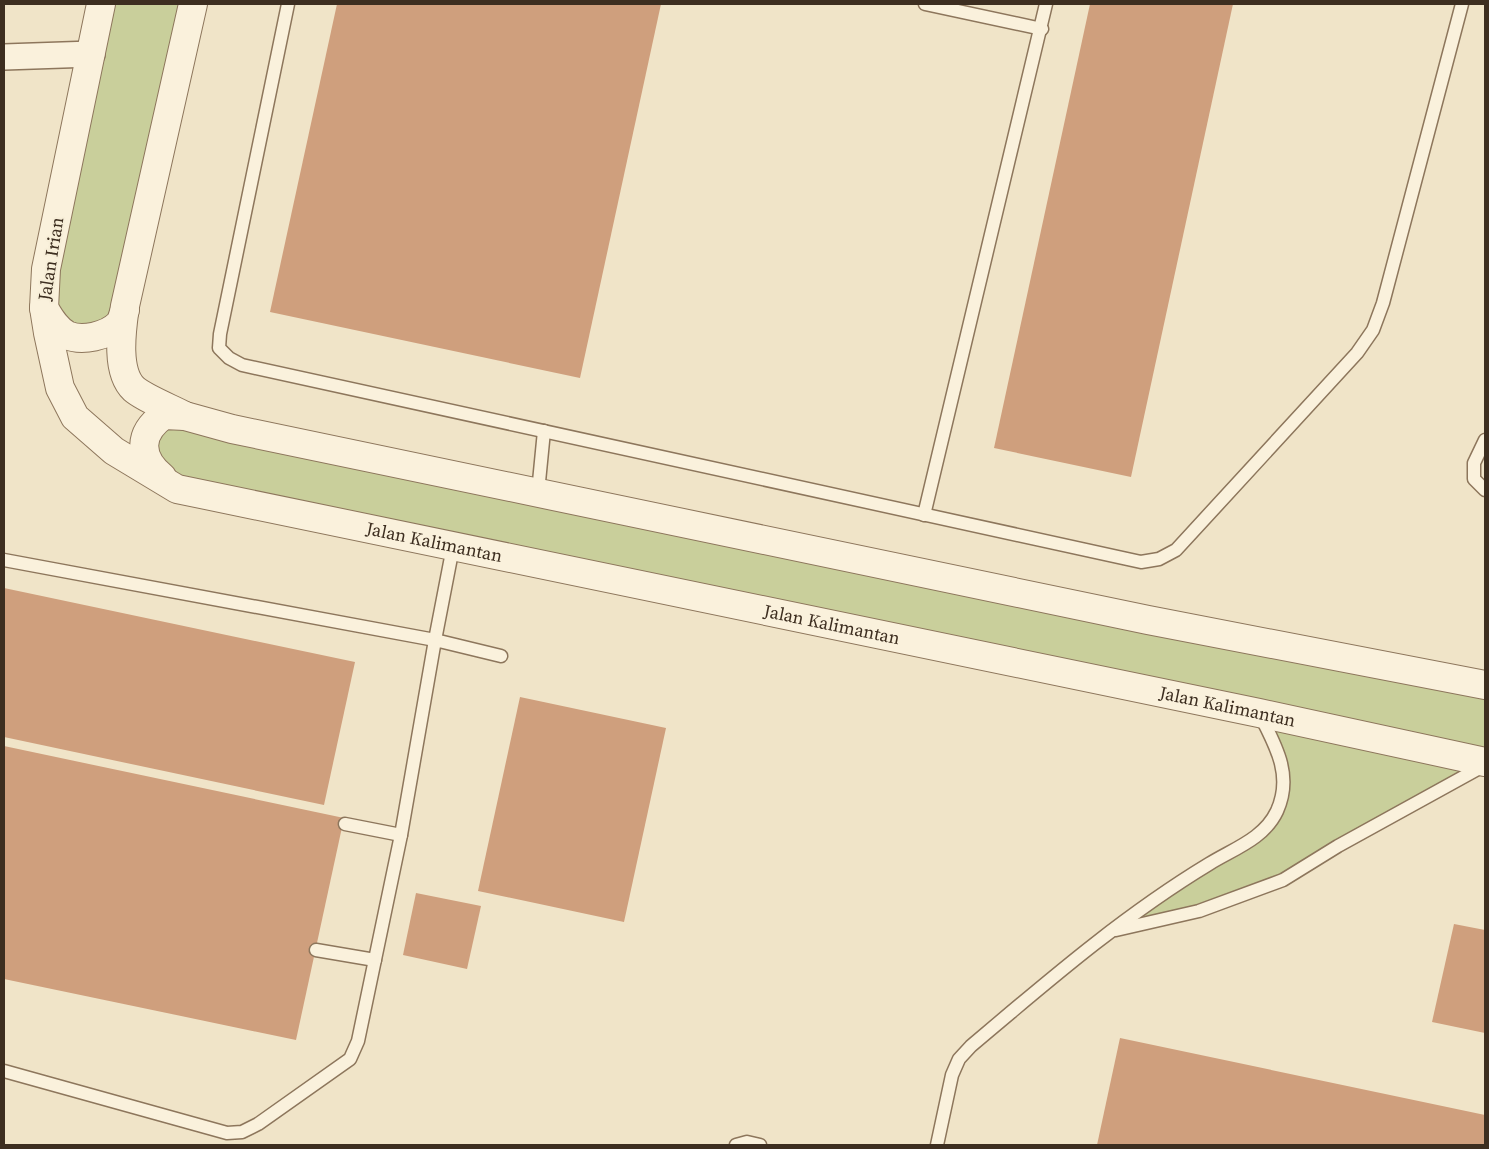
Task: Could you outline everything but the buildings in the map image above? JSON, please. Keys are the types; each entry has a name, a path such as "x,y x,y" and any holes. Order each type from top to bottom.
{"street":[{"name":"Jalan Irian","path":"101,4 46,269 44,308 60,388 75,417 114,451 177,489"},
{"path":"192,4 125,310 121,354 133,388 186,416 232,430 1148,620 1485,686"},
{"path":"4,57 92,54"},
{"path":"44,308 56,326 68,335 84,337 92,337 110,330 120,323 125,310"},
{"path":"177,489 155,471 146,460 146,437 148,430 164,415 186,416"},
{"name":"Jalan Kalimantan","path":"177,489 1259,713 1485,764"}],"lane":[{"path":"288,4 220,334 219,348 229,358 242,365 1141,562 1159,559 1176,550 1356,353 1373,330 1383,303 1462,4"},
{"path":"925,4 1042,29"},
{"path":"924,515 1042,29 1046,4"},
{"path":"538,492 544,431"},
{"path":"1485,440 1474,463 1474,479 1485,490"},
{"path":"4,1071 227,1133 242,1132 258,1124 350,1060 358,1041 375,960 453,547"},
{"path":"4,560 436,640 501,656"},
{"path":"937,1145 952,1076 958,1058 1106,932 1207,865 1257,836 1268,826 1277,810 1284,787 1280,753 1259,713"},
{"path":"1106,932 1199,911 1283,880 1338,846 1485,764"},
{"path":"345,824 400,835"},
{"path":"316,950 375,960"},
{"path":"736,1145 747,1142 760,1145"}],"green space":[{"path":"101,4 193,4 125,310 68,335 46,269"},
{"path":"154,422 1485,685 1485,765 1283,880 1107,932 1257,836 1284,787 1260,715 177,489 145,453"}]}
